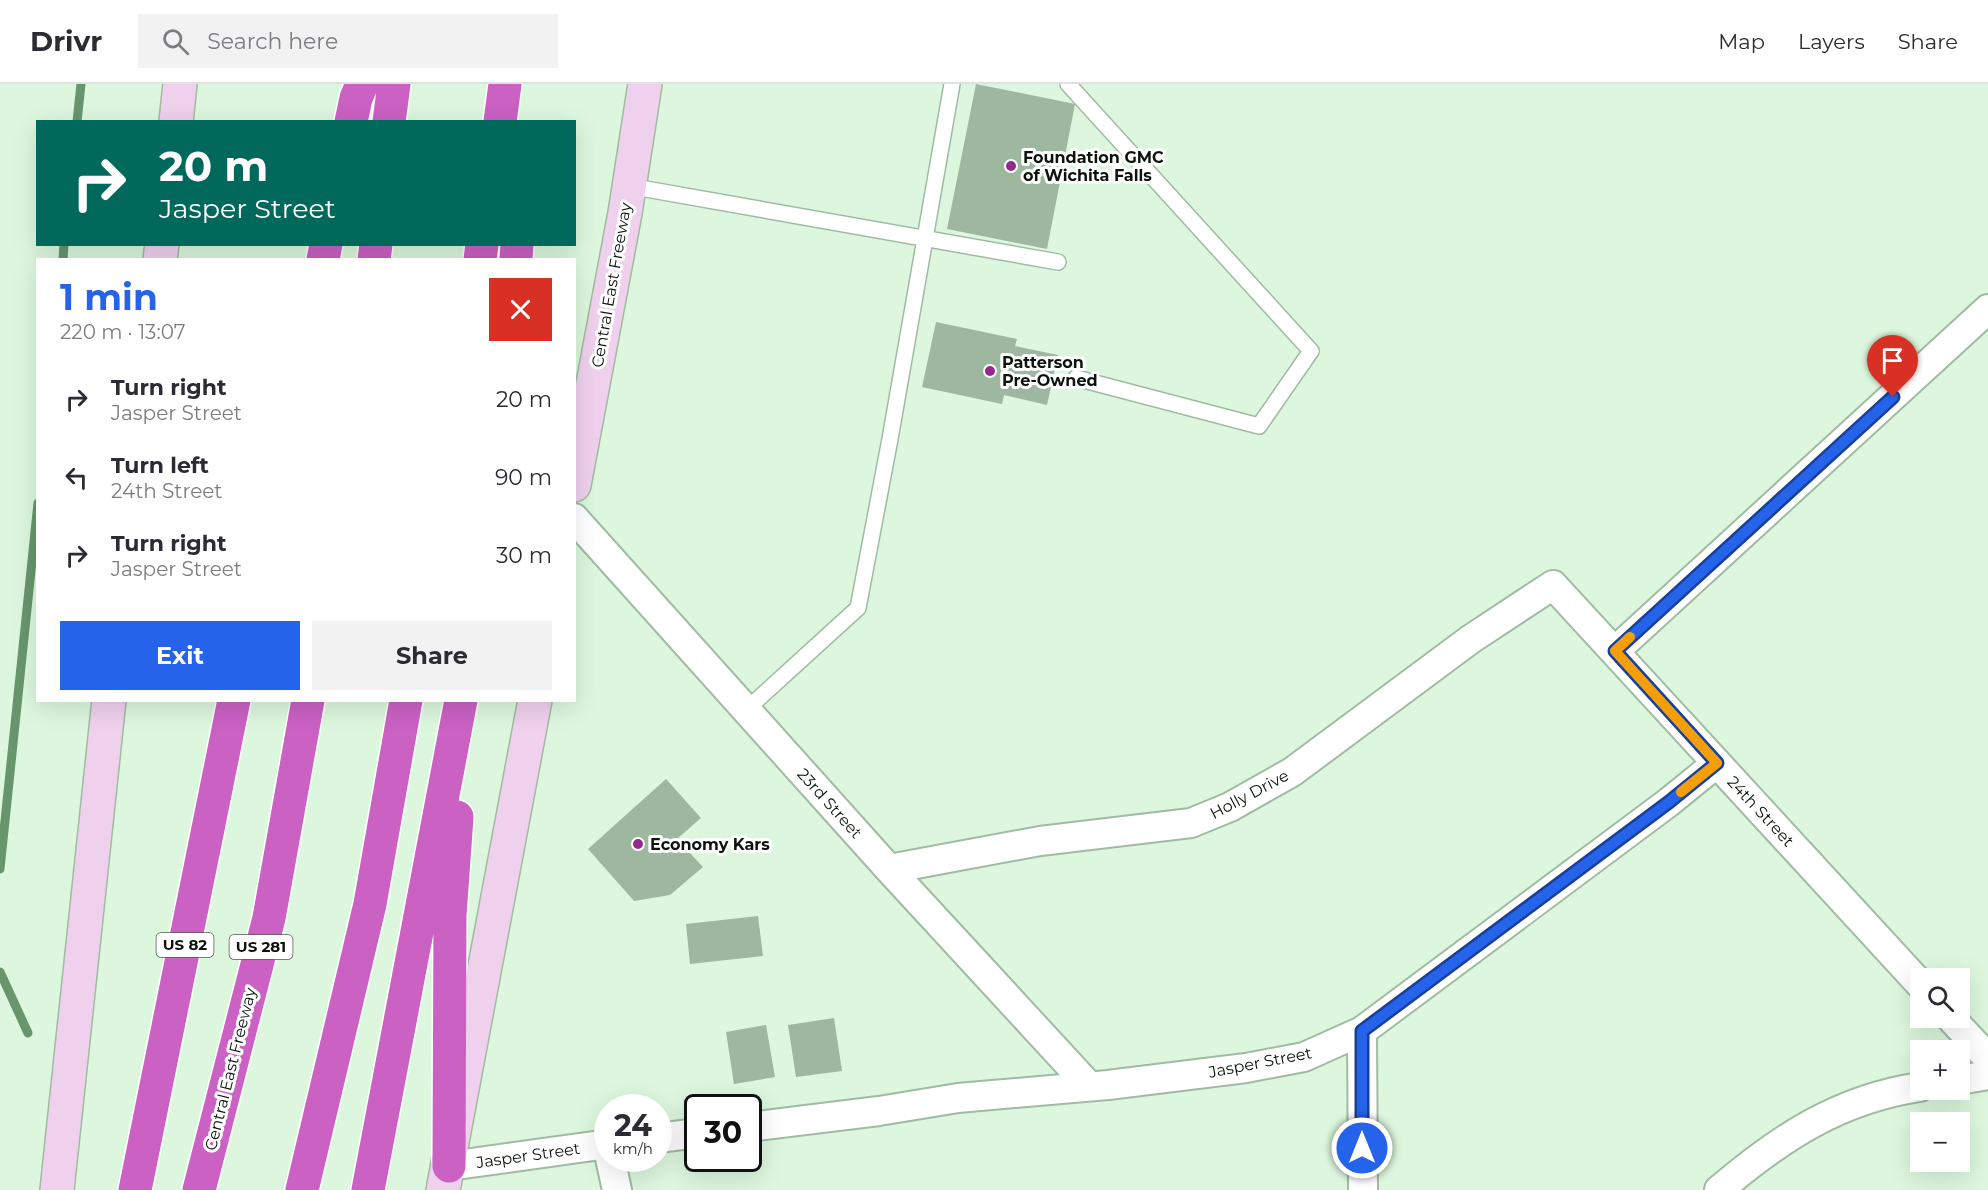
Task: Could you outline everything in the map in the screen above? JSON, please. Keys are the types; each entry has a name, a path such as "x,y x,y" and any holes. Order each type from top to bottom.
{"highway":[{"path":"351,120 356,98 363,84"},
{"path":"389,120 394,84"},
{"path":"500,120 505,84"},
{"path":"521,120 523,84"},
{"name":"US 82","path":"135,1190 234,702"},
{"name":"Central East Freeway","path":"199,1190 269,918 308,702"},
{"path":"303,1190 370,904 406,702"},
{"path":"446,1178 450,915 463,702"},
{"path":"368,1190 463,702"}],"main road":[{"path":"176,120 180,84"},
{"name":"Central East Freeway","path":"576,474 629,186 645,84"},
{"path":"57,1190 109,702"},
{"path":"446,1178 535,702"}],"street":[{"path":"1615,651 1988,309"},
{"name":"23rd Street","path":"576,520 1089,1086"},
{"name":"24th Street","path":"1553,585 1910,973"},
{"name":"Holly Drive","path":"889,868 1040,841 1191,823 1230,807 1292,772 1471,639 1553,585"},
{"name":"Jasper Street","path":"762,1124 879,1111 958,1098 1186,1076 1304,1057 1362,1031 1669,802 1717,763"},
{"path":"1960,1028 1988,1058"},
{"path":"1362,1031 1363,1190"},
{"path":"1970,1078 1988,1075"},
{"path":"1719,1190 1758,1156 1792,1134 1861,1101 1895,1090 1910,1088"},
{"name":"Jasper Street","path":"446,1178 594,1147"},
{"path":"613,1172 617,1190"}],"lane":[{"path":"746,710 858,608 952,84"},
{"path":"1068,84 1311,351 1259,426 1076,378"},
{"path":"629,186 1058,262"}],"building":[{"name":"Foundation GMC of Wichita Falls","path":"976,84 1075,104 1047,249 947,229"},
{"name":"Patterson Pre-Owned","path":"936,322 1017,339 1015,346 1058,355 1047,405 1004,395 1002,404 922,387"},
{"name":"Economy Kars","path":"666,779 701,818 677,839 703,867 670,895 634,901 588,849"},
{"path":"758,916 763,956 690,964 686,924"},
{"path":"834,1018 842,1071 796,1077 788,1025"},
{"path":"766,1025 775,1077 734,1084 726,1032"}],"waterway":[{"path":"77,120 81,84"},
{"path":"63,258 64,246"},
{"path":"0,869 36,522"},
{"path":"0,972 28,1033"}],"slow traffic":[{"path":"1630,637 1615,651 1717,763 1681,792"}],"place":[{"name":"Foundation GMC of Wichita Falls","path":"1011,166"},
{"name":"Patterson Pre-Owned","path":"990,371"},
{"name":"Economy Kars","path":"638,844"}],"route":[{"path":"1362,1148 1362,1031 1669,802 1717,763 1615,651 1893,397"}]}
